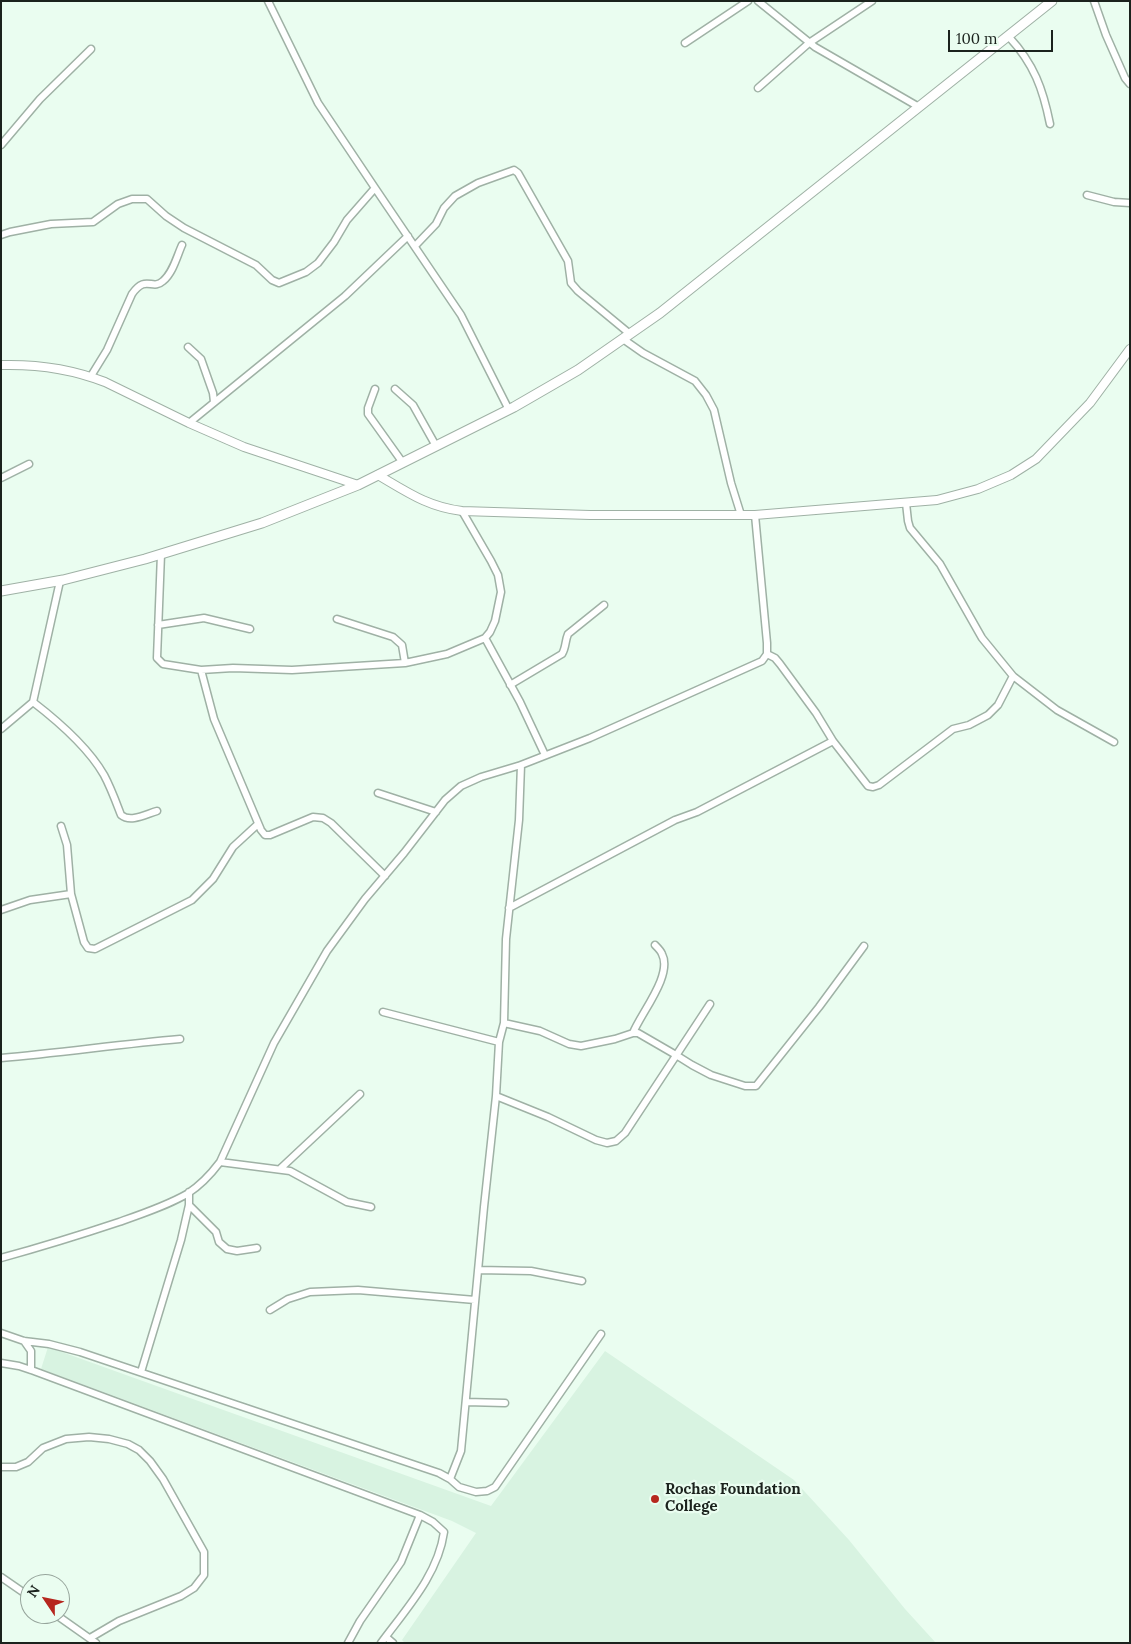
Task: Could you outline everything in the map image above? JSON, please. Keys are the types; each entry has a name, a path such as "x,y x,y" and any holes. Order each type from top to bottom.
{"main road":[{"path":"1,591 60,581 161,554 262,523 358,485 509,410 578,370 660,313 1052,1"}],"street":[{"path":"268,1 318,104 461,315 509,410"},
{"path":"685,44 748,1"},
{"path":"758,1 809,43 919,108"},
{"path":"758,88 809,43 872,1"},
{"path":"1094,1 1106,35 1125,78 1130,84"},
{"path":"1009,37 1023,52 1036,76 1050,124"},
{"path":"1,145 40,99 91,50"},
{"path":"415,246 436,224 440,214 455,196 478,183 514,170 518,173 568,261 572,282 578,291 643,353 695,380 706,395 714,410 731,483 741,515"},
{"path":"1,235 51,224 93,222 118,204 132,199 147,198 166,216 184,228 256,265 272,280 279,283 306,272 318,263 334,242 347,220 375,188"},
{"path":"1087,195 1114,202 1130,202"},
{"path":"189,423 345,296 408,236"},
{"path":"91,376 107,350 132,294 141,284 159,284 165,280 182,245"},
{"path":"188,347 202,359 214,402"},
{"path":"378,475 420,500 444,509 462,511 590,516 756,515 936,500 1011,476 1036,459 1090,403 1128,354"},
{"path":"1,364 48,367 91,376 244,447 358,485"},
{"path":"375,389 368,408 368,414 403,463"},
{"path":"396,389 413,405 436,446"},
{"path":"1,478 29,464"},
{"path":"906,503 910,528 940,564 982,638 1013,676 1057,710 1114,742"},
{"path":"161,554 157,658 163,664 201,670 233,668 292,670 405,663 447,654 485,638 495,621 501,592 498,575 492,561 462,511"},
{"path":"1,1258 65,1240 173,1202 208,1178 220,1162 274,1043 327,951 365,899 445,800 461,786 590,738 762,660 767,654 767,643 756,515"},
{"path":"1,729 33,702 60,581"},
{"path":"510,685 562,654 565,650 568,634 604,605"},
{"path":"158,626 204,618 250,629"},
{"path":"337,619 393,637 402,645 405,663"},
{"path":"485,638 545,755"},
{"path":"767,654 775,658 790,677 816,713 833,742 868,786 876,786 953,729 969,725 988,715 998,704 1013,676"},
{"path":"201,670 214,719 258,824 265,835 270,835 313,817 323,818 331,823 384,876"},
{"path":"33,702 52,717 87,752 104,775 122,815 130,820 157,811"},
{"path":"509,908 675,820 697,812 833,742"},
{"path":"450,1479 461,1451 496,1096 499,1042 504,1023 506,939 520,820 521,764"},
{"path":"378,793 436,812"},
{"path":"61,826 67,845 71,894 84,942 88,948 95,949 192,900 213,878 233,848 258,824"},
{"path":"1,910 30,900 71,894"},
{"path":"633,1033 662,981 664,972 663,956 655,945"},
{"path":"504,1023 540,1031 569,1044 581,1046 633,1033 641,1034 692,1066 746,1086 756,1086 819,1007 864,946"},
{"path":"496,1096 596,1140 607,1143 616,1142 625,1133 710,1004"},
{"path":"383,1012 499,1042"},
{"path":"1,1058 58,1054 119,1044 180,1039"},
{"path":"281,1168 360,1094"},
{"path":"220,1162 281,1168 304,1178 347,1202 372,1207"},
{"path":"141,1372 181,1240 189,1205 189,1192"},
{"path":"189,1205 216,1232 220,1242 227,1249 236,1251 257,1248"},
{"path":"478,1270 531,1271 582,1281"},
{"path":"270,1310 288,1299 310,1292 358,1290 475,1300"},
{"path":"1,1333 24,1341 49,1344 80,1352 141,1372 439,1473 459,1487 476,1492 487,1491 495,1487 600,1334"},
{"path":"24,1341 32,1351 31,1370"},
{"path":"1,1363 31,1370 420,1515 433,1522 444,1532 442,1548 432,1570 414,1599 383,1640 393,1643"},
{"path":"466,1402 505,1403"},
{"path":"1,1467 16,1467 28,1462 43,1448 66,1439 90,1437 128,1444 150,1461 163,1479 204,1552 204,1575 194,1588 181,1596 119,1621 90,1638"},
{"path":"348,1643 360,1621 401,1562 420,1515"},
{"path":"1,1577 20,1590"},
{"path":"70,1624 96,1643"}],"shaded area":[{"name":"Rochas Foundation College","path":"48,1347 491,1506 605,1351 794,1480 849,1540 905,1609 936,1643 405,1643 402,1640 476,1533 452,1521 41,1369"}],"place":[{"name":"Rochas Foundation College","path":"655,1499"}]}
